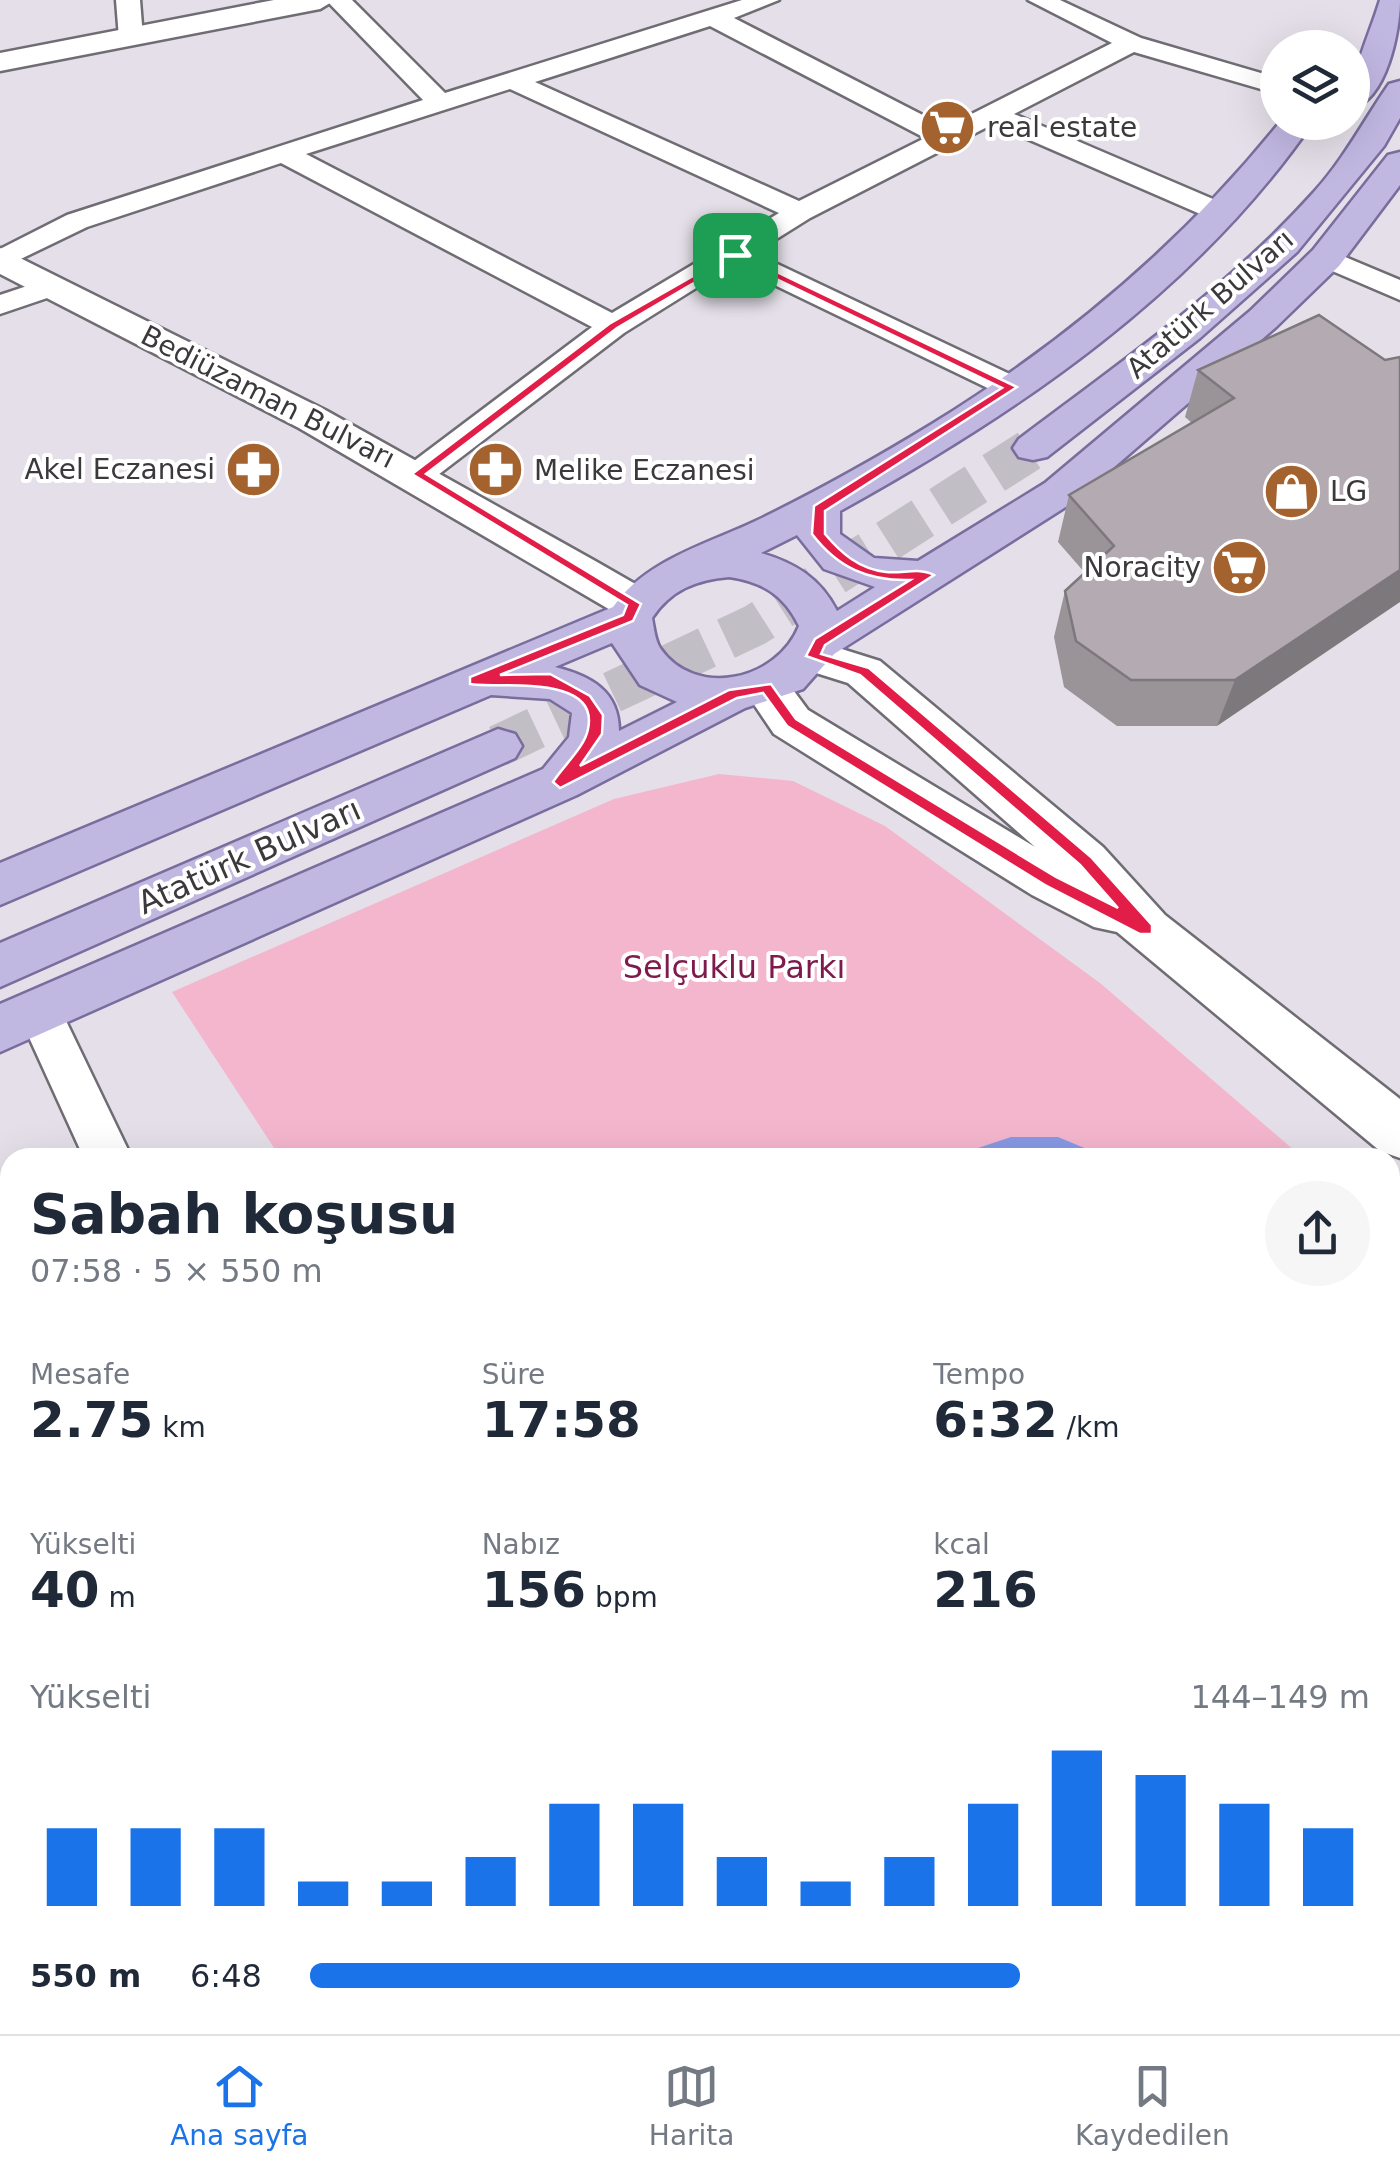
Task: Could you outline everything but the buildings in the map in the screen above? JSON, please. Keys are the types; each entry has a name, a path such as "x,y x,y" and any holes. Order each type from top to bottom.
{"main road":[{"path":"1370,68 1381,48 1395,0"},
{"name":"Atatürk Bulvarı","path":"1033,448 1223,300 1300,226 1374,141 1400,91"},
{"path":"485,715 632,611 662,579 702,565 819,509 1011,387 1126,302 1224,214 1283,140"},
{"name":"Atatürk Bulvarı","path":"1000,425 1103,350 1235,242 1324,140"},
{"path":"20,1020 560,782 750,690 794,675 816,649 1060,492 1263,319 1326,258 1400,162"},
{"path":"819,509 818,534 842,561 882,576 927,575"},
{"path":"702,565 750,566 791,582 817,609 816,649"},
{"path":"632,611 632,646 653,672 690,688 750,690"},
{"path":"0,885 485,715 550,679 585,699 596,715 595,734 560,782"},
{"name":"Atatürk Bulvarı","path":"0,920 485,715"},
{"name":"Atatürk Bulvarı","path":"0,966 485,715"}],"street":[{"path":"128,0 131,38"},
{"path":"0,62 131,38 263,6 320,0"},
{"path":"338,0 440,103"},
{"path":"0,260 76,221 767,0"},
{"path":"1040,0 1132,43 1260,81"},
{"path":"716,19 946,138"},
{"path":"418,474 613,326 800,212 1132,43"},
{"path":"513,81 800,212"},
{"path":"992,114 1224,214"},
{"path":"282,153 613,326"},
{"path":"735,255 1011,387"},
{"path":"1326,258 1400,292"},
{"name":"Bediüzaman Bulvarı","path":"0,260 48,288 194,356 418,474 632,611"},
{"path":"0,306 48,288"},
{"path":"816,649 864,672 1086,861 1146,930 1400,1133"},
{"path":"750,690 792,722 1050,881 1146,930"},
{"path":"20,1020 102,1148"}],"green space":[{"name":"Selçuklu Parkı","path":"719,774 793,781 885,826 1100,983 1292,1148 274,1148 172,992 614,799"}],"water":[{"path":"1011,1137 1058,1137 1084,1148 978,1148"}],"tunnel":[{"path":"498,746 755,625 1033,448"}],"place":[{"name":"real estate","path":"948,127"},
{"name":"Akel Eczanesi","path":"254,469"},
{"name":"Melike Eczanesi","path":"495,470"},
{"name":"LG","path":"1291,491"},
{"name":"Noracity","path":"1240,567"}],"route":[{"path":"735,255 1011,387 819,509 818,534 828,550 842,561 882,576 927,575 820,642 813,656 864,672 1086,861 1146,930 1050,881 792,722 766,688 734,693 560,782 595,734 596,715 585,699 550,679 474,680 628,618 635,604 418,474 613,326 735,255"}]}
